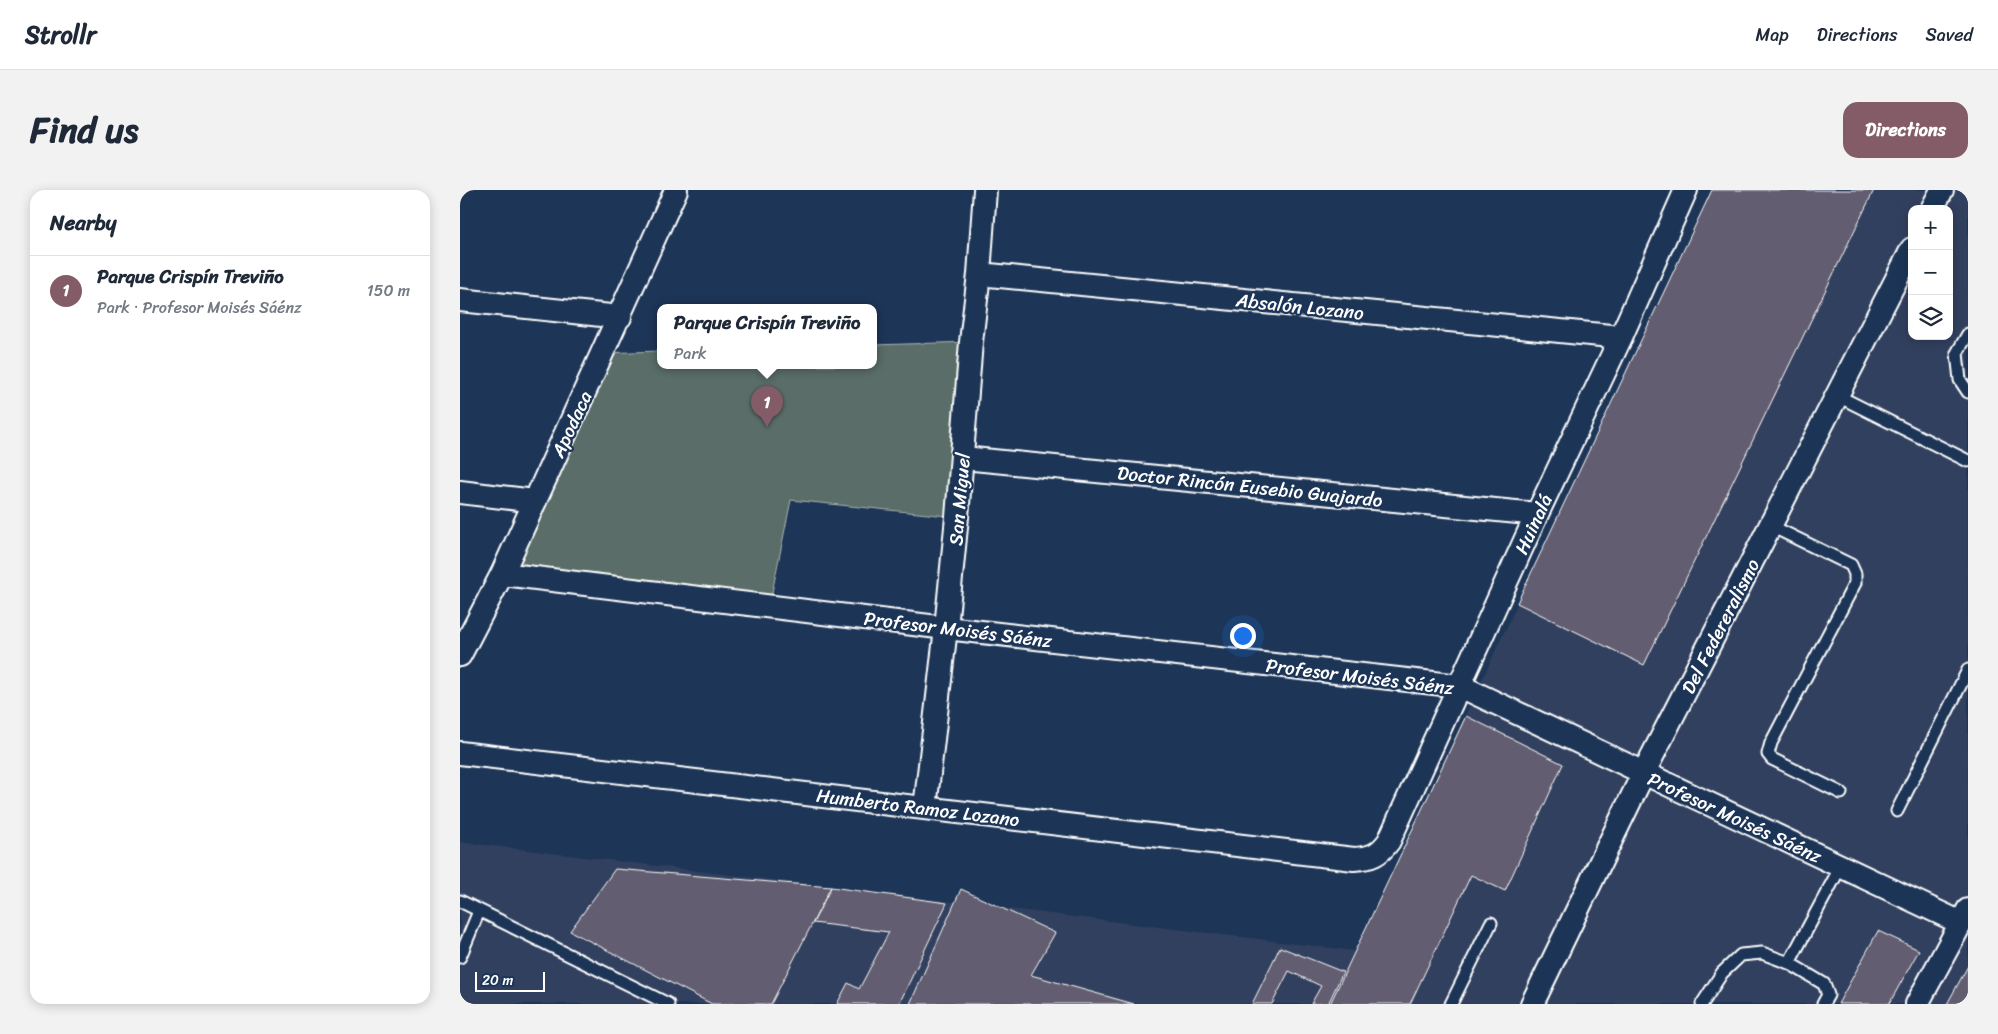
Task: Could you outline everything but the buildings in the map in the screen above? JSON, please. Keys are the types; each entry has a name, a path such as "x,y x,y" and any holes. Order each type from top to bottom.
{"street":[{"name":"Apodaca","path":"460,655 502,574 676,190"},
{"name":"San Miguel","path":"925,808 963,458 971,342 980,274 985,190"},
{"name":"Huinalá","path":"1376,856 1389,841 1537,514 1621,337 1686,190"},
{"path":"1934,205 1942,190"},
{"name":"Del Federeralismo","path":"1532,1004 1643,774 1911,250"},
{"name":"Absalón Lozano","path":"980,274 1621,337"},
{"path":"460,300 620,317"},
{"name":"Doctor Rincón Eusebio Guajardo","path":"963,458 1537,514"},
{"path":"460,492 535,501"},
{"name":"Profesor Moisés Sáénz","path":"502,574 946,628 1460,686 1841,866 1966,920"},
{"name":"Humberto Ramoz Lozano","path":"460,753 1354,859 1376,856"},
{"path":"1917,1004 1966,920"}],"lane":[{"path":"1968,334 1957,353 1960,380 1968,392"},
{"path":"1838,396 1968,462"},
{"path":"1771,526 1851,565 1855,574 1856,582 1771,743 1768,754 1772,759 1841,793"},
{"path":"1897,812 1968,670"},
{"path":"1790,963 1841,866"},
{"path":"460,901 668,1004"},
{"path":"460,957 479,911"},
{"path":"1451,1004 1491,923"},
{"path":"1702,1004 1722,973 1741,955 1762,952 1790,963 1824,984 1828,995 1823,1004"}],"shaded area":[{"path":"1711,190 1968,190 1968,1004 460,1004 460,842 1355,951"}],"green space":[{"path":"971,342 957,517 791,500 769,607 502,574 603,353 657,351 657,369 877,369 877,345"}],"place":[{"name":"Parque Crispín Treviño","path":"767,427"}]}
